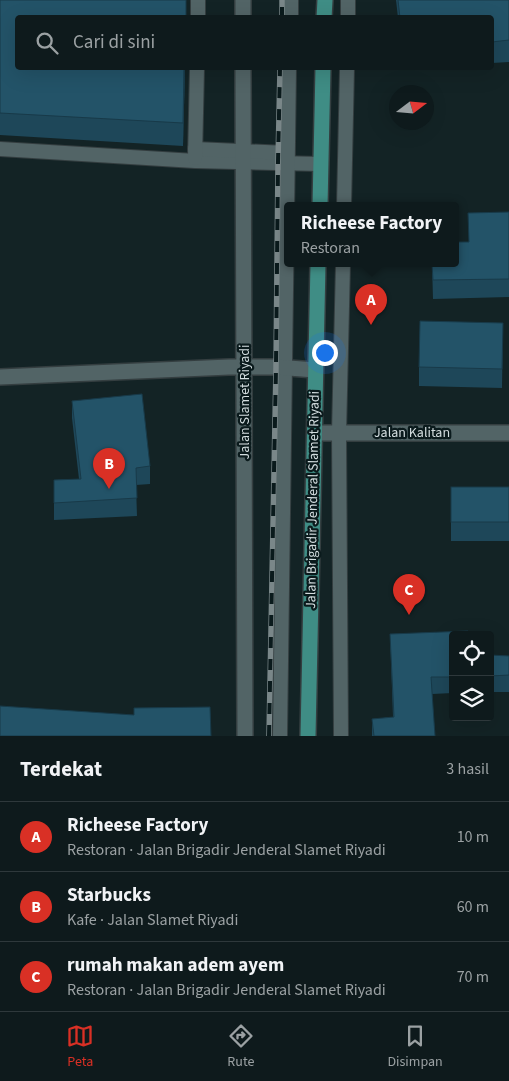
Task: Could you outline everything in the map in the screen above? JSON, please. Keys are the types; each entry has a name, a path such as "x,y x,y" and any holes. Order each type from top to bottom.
{"main road":[{"path":"324,15 325,0"},
{"path":"320,202 324,70"},
{"name":"Jalan Brigadir Jenderal Slamet Riyadi","path":"308,736 318,267"}],"street":[{"path":"243,0 243,15"},
{"name":"Jalan Slamet Riyadi","path":"243,70 245,736"},
{"path":"0,377 245,366 315,370"},
{"name":"Jalan Kalitan","path":"315,433 509,433"}],"lane":[{"path":"198,0 198,15"},
{"path":"291,0 291,15"},
{"path":"348,0 348,15"},
{"path":"195,155 197,70"},
{"path":"286,202 289,70"},
{"path":"344,202 347,70"},
{"path":"0,148 322,160"},
{"path":"280,736 285,267"},
{"path":"342,267 339,433 342,736"}],"building":[{"path":"0,0 186,0 186,15 15,15 15,70 184,70 183,123 0,113"},
{"path":"398,0 509,0 509,40 494,42 494,15 400,15"},
{"path":"509,212 509,279 433,280 432,267 459,267 459,242 469,242 468,213"},
{"path":"420,321 503,323 502,369 419,367"},
{"path":"142,394 150,466 136,468 137,498 54,503 54,480 81,479 72,401"},
{"path":"451,487 509,487 509,522 451,522"},
{"path":"449,632 449,677 431,677 435,736 374,736 372,719 394,717 390,634"},
{"path":"494,655 509,656 509,675 494,676"},
{"path":"0,706 134,715 134,708 210,707 211,736 0,736"}],"railway":[{"path":"282,0 282,15"},
{"path":"269,736 280,70"}],"place":[{"name":"Richeese Factory","path":"371,325"},
{"name":"Starbucks","path":"109,489"},
{"name":"rumah makan adem ayem","path":"409,615"}]}
